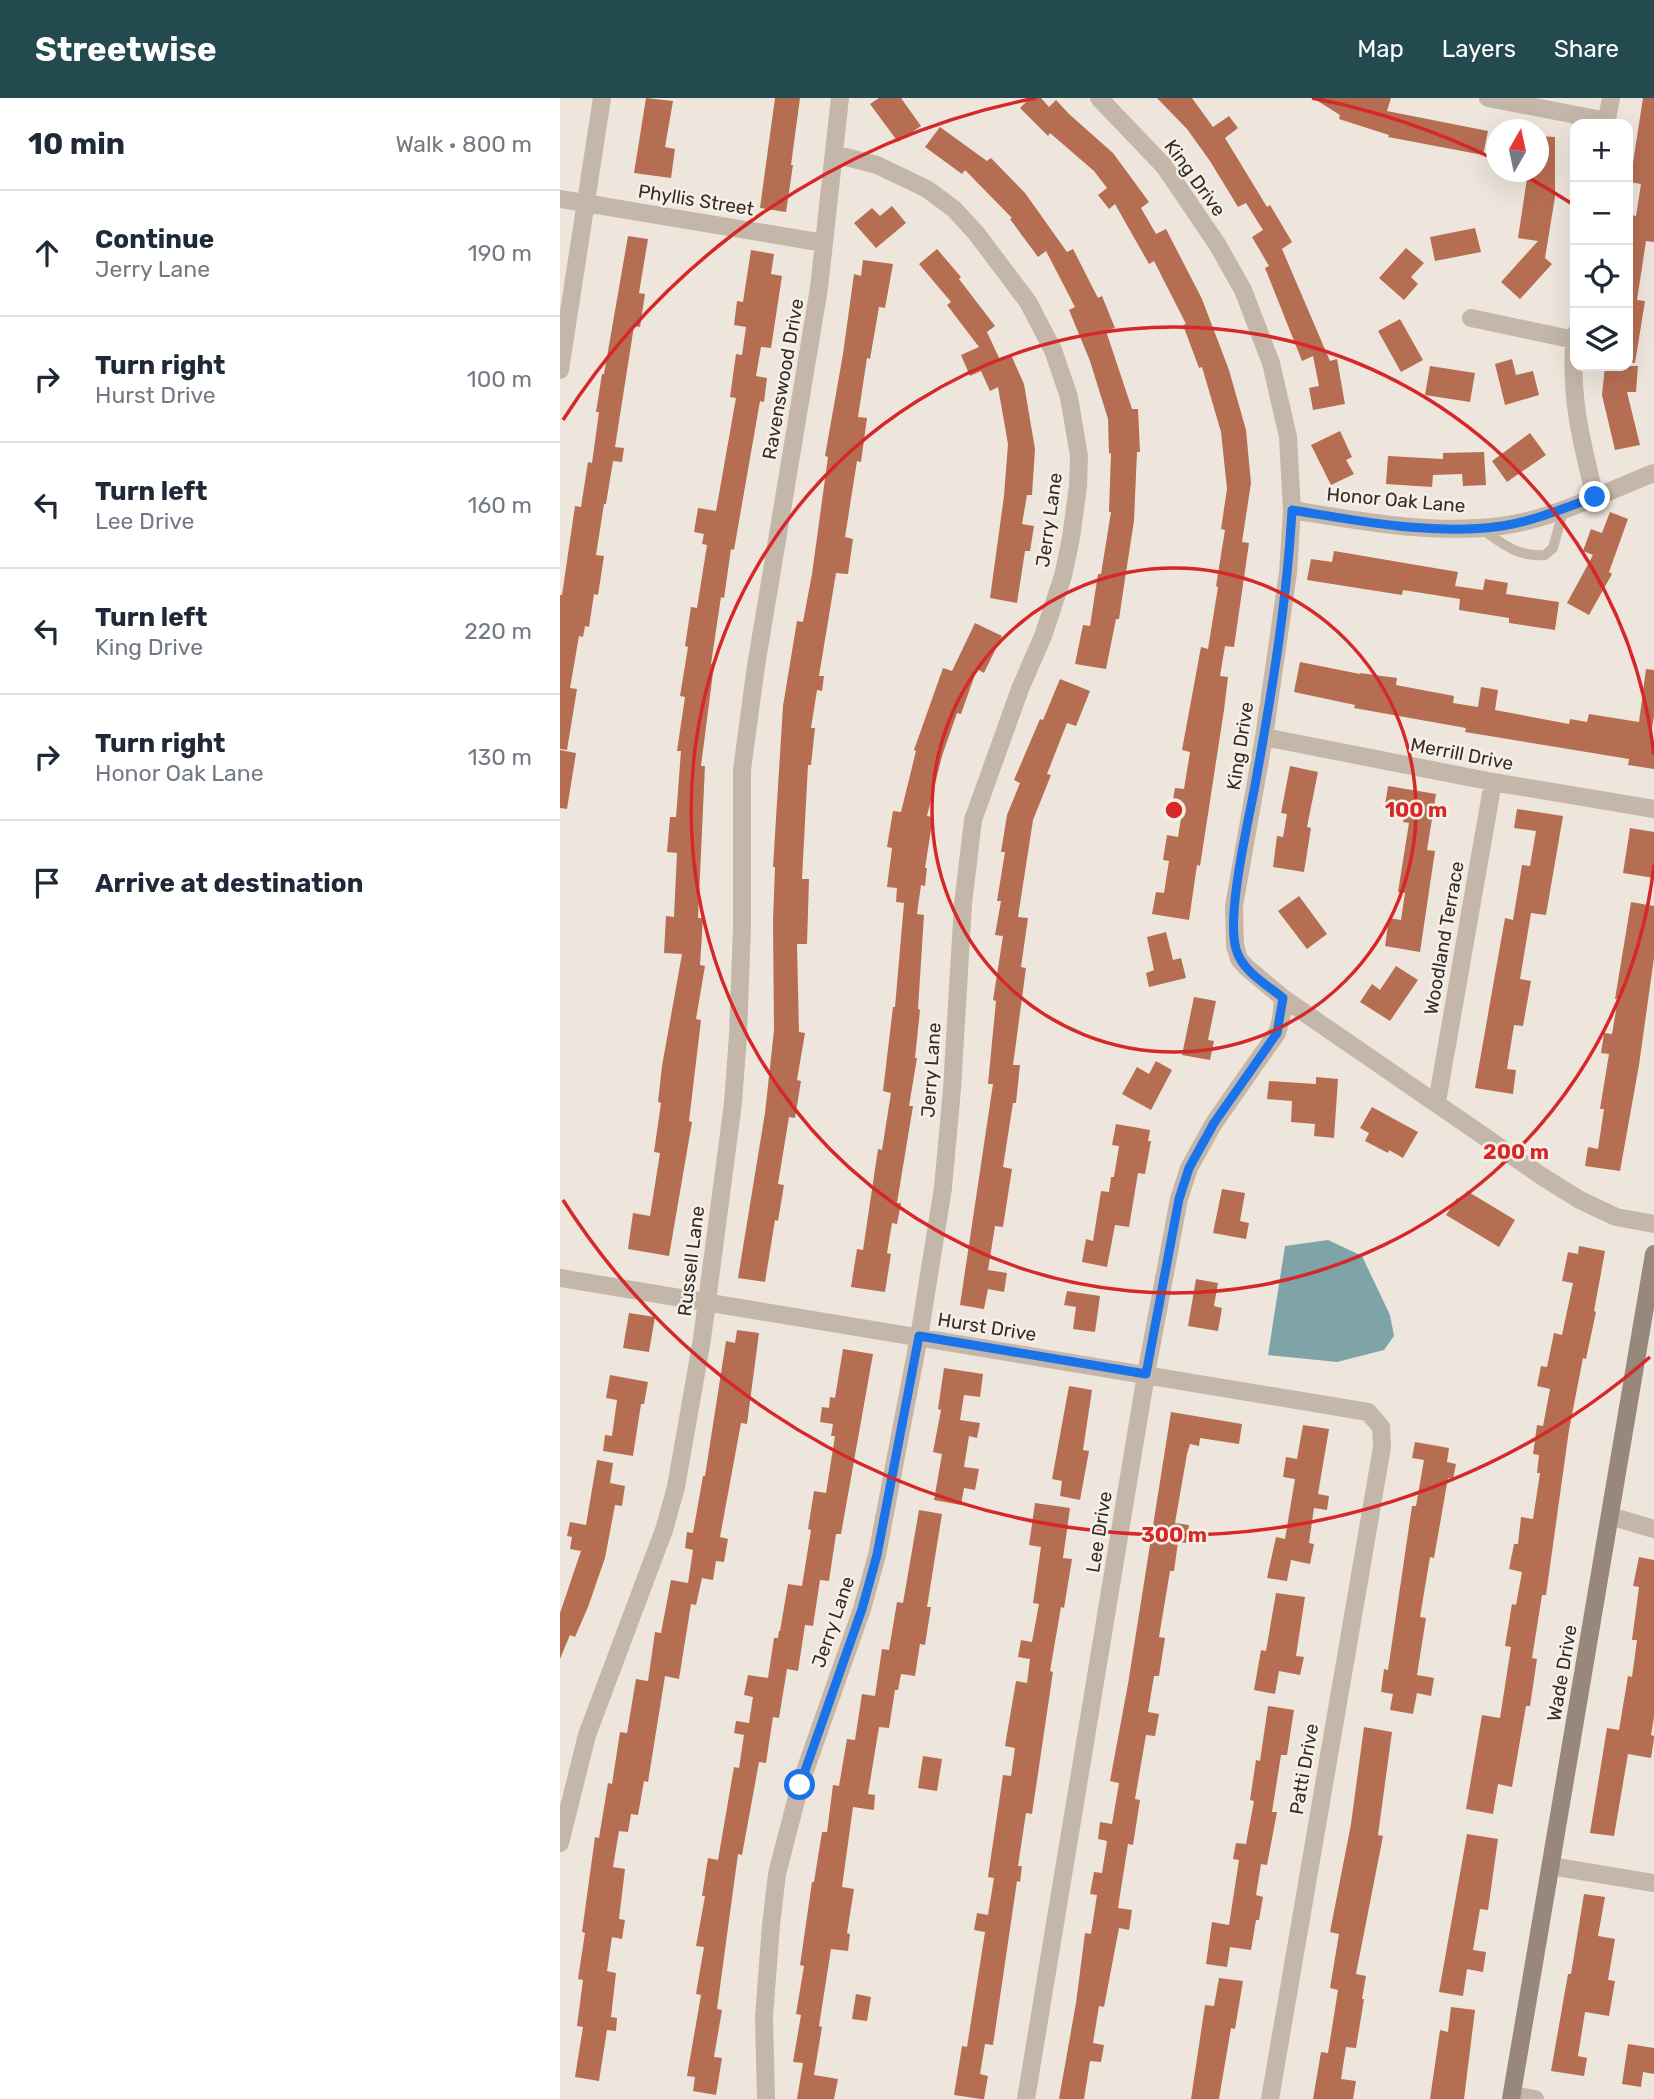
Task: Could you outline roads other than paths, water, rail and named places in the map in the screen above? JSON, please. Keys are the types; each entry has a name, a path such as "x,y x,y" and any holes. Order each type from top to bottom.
{"street":[{"path":"560,370 602,98"},
{"name":"Ravenswood Drive","path":"756,666 819,289 840,98"},
{"name":"King Drive","path":"1099,98 1164,166 1217,244 1243,290 1271,363 1288,437 1292,510 1288,573 1264,737 1234,906 1235,945 1239,959 1283,998 1543,1177 1580,1200 1616,1217 1654,1224"},
{"path":"1488,98 1592,119"},
{"path":"1608,119 1611,98"},
{"name":"Jerry Lane","path":"766,2099 764,2017 777,1874 800,1785 862,1609 877,1555 919,1336 943,1188 970,832 1063,576 1071,538 1079,456 1069,397 1053,350 1028,303 976,233 954,209 927,189 877,165 834,154"},
{"name":"Phyllis Street","path":"560,199 824,243"},
{"path":"1471,318 1570,339"},
{"path":"1573,371 1576,418 1595,497"},
{"name":"Honor Oak Lane","path":"1292,510 1375,523 1456,529 1503,526 1541,517 1654,473"},
{"name":"Russell Lane","path":"560,1843 587,1735 611,1665 664,1530 676,1488 707,1301 733,1103 738,1035 742,770 756,666"},
{"name":"Merrill Drive","path":"1264,737 1493,782 1654,808"},
{"name":"Woodland Terrace","path":"1437,1102 1493,782"},
{"name":"Lee Drive","path":"1026,2099 1146,1374 1179,1199 1189,1168 1214,1123 1277,1033 1283,998"},
{"name":"Wade Drive","path":"1512,2097 1651,1289 1654,1254"},
{"name":"Hurst Drive","path":"560,1278 1368,1412 1381,1427 1382,1447"},
{"name":"Patti Drive","path":"1270,2099 1382,1447"},
{"path":"1610,1516 1654,1529"},
{"path":"1551,1866 1654,1884"},
{"path":"1512,2097 1535,2099"}],"lane":[{"path":"1479,528 1505,547 1517,552 1545,555 1553,548 1564,508"}],"water":[{"path":"1328,1240 1362,1256 1390,1315 1394,1336 1384,1350 1337,1362 1268,1355 1285,1246"}]}
